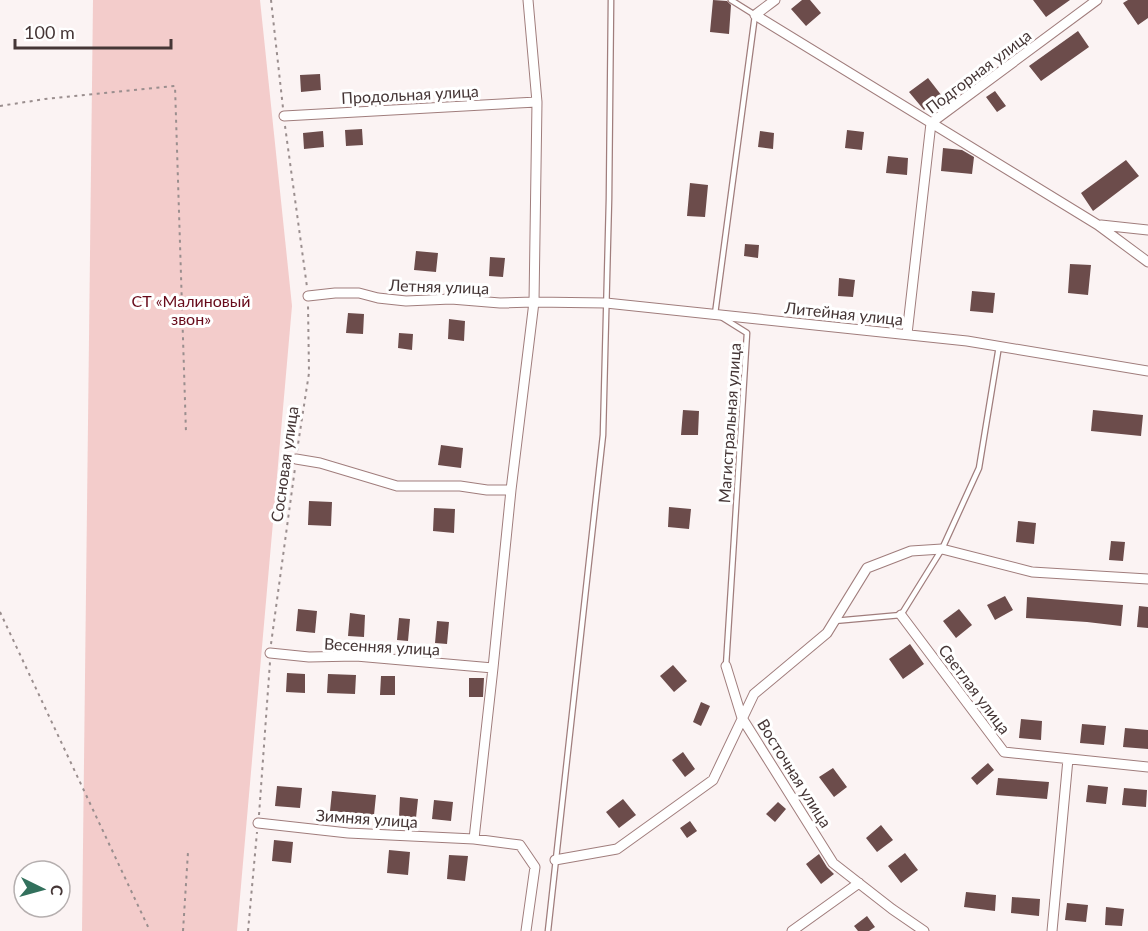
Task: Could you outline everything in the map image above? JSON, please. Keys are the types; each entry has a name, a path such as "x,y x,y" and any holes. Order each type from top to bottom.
{"street":[{"path":"474,839 511,490 534,302 537,102 528,0"},
{"path":"775,0 755,15 1098,225 1148,262"},
{"name":"Подгорная улица","path":"908,334 931,123 1097,0"},
{"name":"Продольная улица","path":"284,116 537,102"},
{"path":"1098,225 1148,230"},
{"name":"Летняя улица","path":"308,296 359,293 406,301 451,298 500,303 534,302"},
{"name":"Литейная улица","path":"534,302 606,303 967,340 1148,371"},
{"path":"296,459 320,463 397,486 460,486 487,490 511,490"},
{"path":"555,860 617,849 713,780 754,694 827,633 867,568 911,551 942,549 1032,572 1148,579"},
{"name":"Светлая улица","path":"901,615 1004,752 1148,767"},
{"name":"Весенняя улица","path":"270,653 309,657 356,656 493,668"},
{"name":"Восточная улица","path":"726,666 742,718 834,862 892,909 924,931"},
{"path":"1052,931 1068,759"},
{"name":"Зимняя улица","path":"258,823 348,833 474,839 520,845 535,867 526,931"},
{"path":"792,931 859,883"}],"lane":[{"path":"548,931 603,435 611,0"},
{"path":"715,314 755,15 730,0"},
{"name":"Магистральная улица","path":"715,314 747,333 726,666"},
{"path":"834,621 901,615 942,549 979,468 999,346"}],"path":[{"name":"Сосновая улица","path":"248,931 270,653 309,374 308,296 284,116 272,0"},
{"path":"0,106 45,99 175,86 186,433"},
{"path":"0,612 150,931"},
{"path":"183,931 188,852"}],"green space":[{"name":"СТ «Малиновый звон»","path":"93,0 260,0 292,306 237,931 82,931"}],"building":[{"path":"713,0 727,1 731,5 729,34 710,32"},
{"path":"802,0 810,0 821,13 806,26 791,9"},
{"path":"1033,0 1070,0 1046,17"},
{"path":"1128,0 1148,0 1148,18 1138,25 1123,3"},
{"path":"1078,31 1089,47 1041,81 1029,66"},
{"path":"320,74 321,90 301,92 300,75"},
{"path":"928,78 942,96 924,110 909,92"},
{"path":"995,91 1006,106 997,112 986,97"},
{"path":"362,129 363,145 346,146 345,130"},
{"path":"847,130 864,132 862,150 845,148"},
{"path":"323,131 324,147 304,149 303,133"},
{"path":"760,131 774,133 773,149 758,147"},
{"path":"943,148 962,150 974,157 972,174 941,171"},
{"path":"888,156 908,158 907,175 886,173"},
{"path":"1126,160 1139,176 1093,211 1081,193"},
{"path":"690,183 708,185 705,217 687,216"},
{"path":"745,244 759,245 758,258 744,256"},
{"path":"416,251 438,253 436,272 414,270"},
{"path":"490,257 505,258 503,277 489,276"},
{"path":"1070,264 1091,265 1088,295 1068,293"},
{"path":"839,278 855,280 853,297 838,296"},
{"path":"972,291 995,293 993,313 970,311"},
{"path":"348,313 364,314 363,334 346,333"},
{"path":"449,319 465,321 464,341 448,339"},
{"path":"399,333 413,334 412,350 398,348"},
{"path":"683,410 699,411 698,435 681,435"},
{"path":"1093,410 1143,415 1141,436 1091,431"},
{"path":"441,445 463,448 461,468 438,465"},
{"path":"309,501 332,502 331,526 308,525"},
{"path":"669,507 691,509 689,529 668,527"},
{"path":"434,508 455,509 454,533 433,531"},
{"path":"1018,521 1036,523 1034,544 1016,542"},
{"path":"1111,541 1125,542 1123,561 1109,560"},
{"path":"1005,596 1013,610 995,620 987,605"},
{"path":"1027,597 1123,605 1121,626 1026,618"},
{"path":"1139,606 1148,607 1148,628 1137,627"},
{"path":"298,609 317,611 315,633 296,631"},
{"path":"959,609 972,625 956,638 943,621"},
{"path":"350,613 365,615 364,637 348,636"},
{"path":"399,618 410,619 408,641 397,640"},
{"path":"437,621 449,622 447,644 435,643"},
{"path":"910,644 924,664 903,679 889,659"},
{"path":"673,665 687,681 674,692 660,676"},
{"path":"287,673 305,674 305,693 286,692"},
{"path":"328,674 356,675 355,694 327,693"},
{"path":"381,676 395,676 395,695 380,695"},
{"path":"469,678 484,678 483,697 469,697"},
{"path":"701,702 710,706 701,726 693,722"},
{"path":"1021,719 1042,721 1041,740 1019,738"},
{"path":"1082,724 1106,726 1104,745 1080,743"},
{"path":"1125,728 1148,730 1148,749 1123,747"},
{"path":"683,752 695,769 685,777 672,760"},
{"path":"988,763 994,770 977,785 971,778"},
{"path":"833,768 847,787 834,797 819,777"},
{"path":"998,778 1049,782 1047,799 996,795"},
{"path":"1088,785 1108,787 1106,804 1086,802"},
{"path":"277,786 302,788 300,808 275,806"},
{"path":"1124,788 1147,790 1146,807 1122,805"},
{"path":"332,791 376,795 374,815 330,811"},
{"path":"400,797 418,799 416,818 399,817"},
{"path":"623,799 636,815 619,828 606,812"},
{"path":"434,800 453,802 451,821 432,819"},
{"path":"778,802 786,809 775,822 766,814"},
{"path":"690,821 697,831 687,838 680,828"},
{"path":"881,825 893,840 877,852 866,838"},
{"path":"274,840 293,842 291,863 272,861"},
{"path":"389,850 410,852 408,875 387,873"},
{"path":"905,853 918,870 901,883 888,866"},
{"path":"819,854 834,874 821,884 806,864"},
{"path":"449,855 468,856 465,881 447,879"},
{"path":"966,892 996,895 995,911 964,907"},
{"path":"1012,897 1040,899 1039,916 1011,913"},
{"path":"1067,903 1088,905 1086,922 1065,920"},
{"path":"1106,907 1124,909 1122,926 1105,925"},
{"path":"867,916 875,927 869,931 858,931 854,926"}]}
